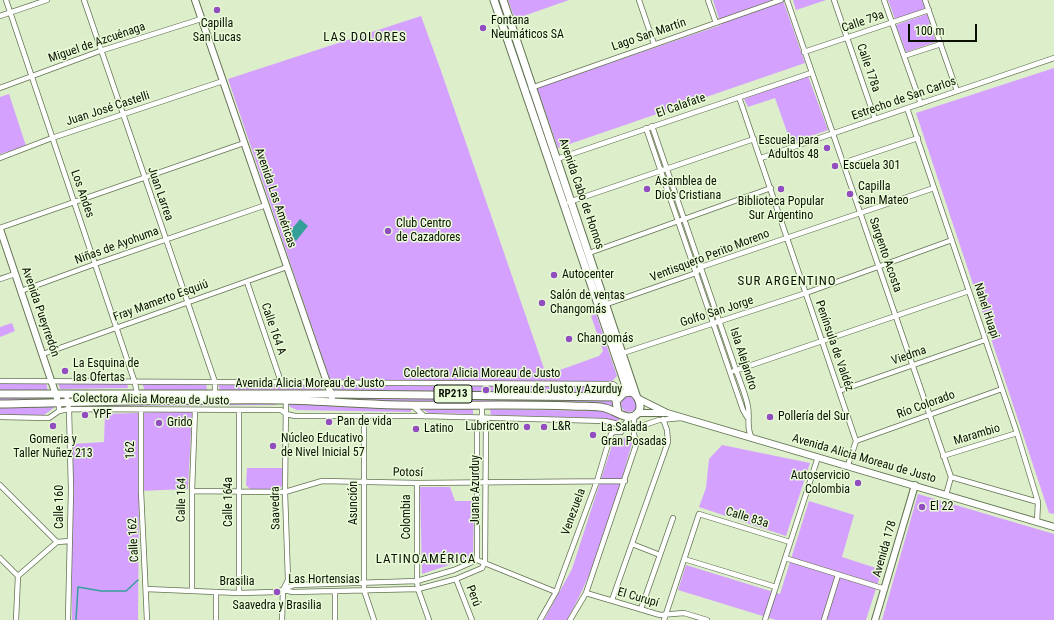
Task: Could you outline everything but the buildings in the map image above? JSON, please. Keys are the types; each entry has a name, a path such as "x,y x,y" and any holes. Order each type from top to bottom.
{"main road":[{"name":"Avenida Las Américas","path":"195,0 334,403"},
{"name":"Avenida Cabo de Hornos","path":"494,0 564,204 624,394"},
{"name":"Avenida Cabo de Hornos","path":"503,0 638,397"},
{"name":"Avenida Pueyrredón","path":"0,228 56,395"},
{"name":"Avenida Alicia Moreau de Justo","path":"0,394 56,395 65,402 137,394 215,395 286,397 334,403 604,408 618,413 633,415 667,413"},
{"name":"Avenida Alicia Moreau de Justo","path":"0,404 286,397 331,394 624,394 638,397 667,413 686,419 848,465 1054,527"},
{"path":"618,413 616,401 624,394"},
{"path":"633,415 640,406 638,397"},
{"name":"Avenida 178","path":"875,620 915,485"}],"street":[{"name":"Los Andes","path":"6,0 117,328 135,383 137,394"},
{"path":"0,16 47,0"},
{"name":"Juan Larrea","path":"84,0 143,177 215,382 215,395"},
{"path":"639,0 654,44"},
{"path":"708,0 716,23"},
{"name":"Lago San Martín","path":"525,90 781,0"},
{"name":"Sargento Acosta","path":"787,0 811,74 951,477"},
{"name":"Calle 178a","path":"834,0 875,119"},
{"path":"884,0 921,104"},
{"path":"926,0 957,91"},
{"name":"Calle 79a","path":"804,52 929,10"},
{"name":"Miguel de Azcuénaga","path":"0,88 100,51 201,19"},
{"path":"904,56 941,44"},
{"name":"Estrecho de San Carlos","path":"761,158 1054,58"},
{"name":"El Calafate","path":"557,159 739,96 811,74"},
{"name":"Juan José Castelli","path":"0,158 52,138 223,81"},
{"name":"Península de Valdéz","path":"739,96 856,441"},
{"name":"Nahel Huapi","path":"907,108 1017,433 1038,502 1037,522"},
{"name":"Isla Alejandro","path":"652,126 748,407 750,435 752,438"},
{"name":"Isla Alejandro","path":"646,128 743,410 748,417"},
{"path":"843,163 918,138"},
{"path":"564,204 754,139"},
{"path":"0,228 244,143"},
{"path":"589,253 771,188"},
{"name":"Ventisquero Perito Moreno","path":"607,304 696,273 701,267 934,188"},
{"name":"Niñas de Ayohuma","path":"21,291 165,239 266,205"},
{"name":"Golfo San Jorge","path":"623,353 806,293 952,240"},
{"name":"Fray Mamerto Esquiú","path":"43,354 287,267"},
{"path":"0,279 15,274"},
{"name":"Calle 164 A","path":"247,282 281,382"},
{"path":"730,372 969,291"},
{"name":"Viedma","path":"839,391 985,340"},
{"name":"Colectora Alicia Moreau de Justo","path":"0,381 135,383 281,382 613,384 624,394"},
{"name":"Río Colorado","path":"856,441 928,414 1002,389"},
{"name":"Saavedra","path":"282,620 282,590 288,580 285,492 286,397"},
{"name":"Colectora Alicia Moreau de Justo","path":"65,402 141,409 239,411 281,410 286,414 295,416 424,416 482,419 605,421 635,428"},
{"name":"Colectora Alicia Moreau de Justo","path":"0,417 49,418 59,411 65,402"},
{"name":"Colectora Alicia Moreau de Justo","path":"59,411 65,402"},
{"name":"Calle 160","path":"65,402 70,542 68,620"},
{"path":"412,405 424,416"},
{"name":"Juana Azurduy","path":"482,406 482,419 486,422 485,562"},
{"name":"162","path":"141,409 141,491"},
{"name":"Calle 164","path":"192,590 192,491 195,410"},
{"name":"Calle 164a","path":"239,411 239,593"},
{"path":"625,426 633,415"},
{"path":"570,620 586,593 637,442 634,435 635,428 633,415"},
{"name":"Asunción","path":"364,416 364,590 374,620"},
{"name":"Juana Azurduy","path":"477,560 477,422 482,419"},
{"path":"635,428 663,419 686,419"},
{"path":"612,600 668,442 667,430 663,419"},
{"name":"Venezuela","path":"540,620 556,592 597,481 612,434 614,432 622,432 625,426"},
{"name":"Marambio","path":"944,456 1017,433"},
{"path":"848,465 856,441"},
{"path":"765,620 818,457"},
{"path":"946,494 951,477 1038,502"},
{"name":"Potosí","path":"192,491 238,490 285,492 322,481 417,483 486,481 625,481"},
{"name":"Colombia","path":"417,483 417,581 418,589 429,620"},
{"path":"0,484 57,542"},
{"name":"Calle 162","path":"141,491 146,589 146,620"},
{"name":"Calle 83a","path":"684,560 699,514 790,542"},
{"path":"641,609 673,518"},
{"path":"16,620 18,576 57,542 70,542"},
{"path":"632,544 660,555"},
{"path":"0,558 18,576"},
{"path":"784,558 885,589"},
{"path":"477,560 556,592"},
{"name":"Las Hortensias","path":"282,590 294,585 417,581 454,570 477,560"},
{"path":"665,618 684,560 776,587"},
{"path":"456,579 482,568 485,562"},
{"path":"824,620 838,575"},
{"name":"Las Hortensias","path":"282,590 293,592 418,589 456,579"},
{"name":"Perú","path":"456,579 472,620"},
{"name":"Brasilia","path":"146,589 239,593 282,590"},
{"path":"335,591 335,620"},
{"path":"216,592 216,620"},
{"name":"El Curupí","path":"586,593 641,609 665,618 684,613 707,620"}],"shaded area":[{"path":"508,0 569,0 515,19"},
{"path":"713,0 783,0 805,63 558,148 537,88 721,25"},
{"path":"793,0 826,0 796,10"},
{"path":"888,0 922,0 925,9 895,19"},
{"path":"927,14 936,42 906,52 896,25"},
{"name":"Club Centro de Cazadores","path":"421,16 549,383 331,383 228,79"},
{"path":"1054,68 1054,514 1049,513 916,113"},
{"path":"808,76 828,130 791,143 775,98 748,107 744,99"},
{"path":"9,94 26,146 0,154 0,97"},
{"path":"596,314 617,376 612,381 549,382 546,375 599,356 603,351 591,316"},
{"path":"12,323 15,331 0,337 0,327"},
{"path":"0,382 46,382 48,392 0,392"},
{"path":"58,382 127,382 128,388 60,389"},
{"path":"142,382 206,382 207,391 145,392"},
{"path":"322,382 323,391 220,391 218,383"},
{"path":"331,385 615,387 609,394 333,392"},
{"path":"337,395 612,399 614,408 337,401"},
{"path":"0,396 48,396 49,399 0,401"},
{"path":"626,396 632,396 637,401 635,410 632,412 626,412 621,407 621,401"},
{"path":"276,402 276,405 74,406 73,403"},
{"path":"288,402 341,407 411,408 411,412 297,410 290,407"},
{"path":"0,407 55,407 44,415 0,415"},
{"path":"421,408 473,409 473,414 428,413"},
{"path":"490,409 601,411 620,417 618,422 601,418 491,415"},
{"path":"192,411 188,489 139,491 138,620 72,620 72,444 104,442 105,414"},
{"path":"615,436 633,440 613,509 597,555 567,620 544,620 572,569"},
{"path":"722,445 810,463 786,536 699,507 706,488 709,459"},
{"path":"247,468 283,468 282,486 279,489 250,489 246,485"},
{"path":"420,487 450,487 455,501 474,501 473,557 422,574"},
{"path":"918,494 1054,534 1054,620 882,620"},
{"path":"809,501 854,515 842,557 882,570 866,620 776,620 678,590 686,565 780,594"}],"water":[{"path":"300,219 308,226 296,241 288,234"}],"waterway":[{"path":"76,620 78,587 101,591 126,591 138,580"}],"place":[{"name":"Capilla San Lucas","path":"217,10"},
{"name":"Fontana Neumáticos SA","path":"483,28"},
{"name":"Escuela para Adultos 48","path":"827,148"},
{"name":"Escuela 301","path":"835,166"},
{"name":"Asamblea de Dios Cristiana","path":"647,189"},
{"name":"Biblioteca Popular Sur Argentino","path":"781,189"},
{"name":"Capilla San Mateo","path":"850,194"},
{"name":"Club Centro de Cazadores","path":"388,231"},
{"name":"Autocenter","path":"554,275"},
{"name":"Salón de ventas Changomás","path":"542,303"},
{"name":"Changomás","path":"569,339"},
{"name":"La Esquina de las Ofertas","path":"65,371"},
{"name":"Moreau de Justo y Azurduy","path":"486,390"},
{"name":"YPF","path":"85,415"},
{"name":"Pollería del Sur","path":"770,417"},
{"name":"Pan de vida","path":"329,422"},
{"name":"Grido","path":"159,423"},
{"name":"Gomeria y Taller Nuñez 213","path":"53,426"},
{"name":"Lubricentro","path":"527,427"},
{"name":"L&R","path":"544,427"},
{"name":"Latino","path":"416,429"},
{"name":"La Salada Gran Posadas","path":"593,435"},
{"name":"Núcleo Educativo de Nivel Inicial 57","path":"273,446"},
{"name":"Autoservicio Colombia","path":"858,483"},
{"name":"El 22","path":"922,507"},
{"name":"Saavedra y Brasilia","path":"277,592"}],"district":[{"name":"LAS DOLORES","path":"365,38"},
{"name":"SUR ARGENTINO","path":"787,282"},
{"name":"LATINOAMÉRICA","path":"426,560"}]}
